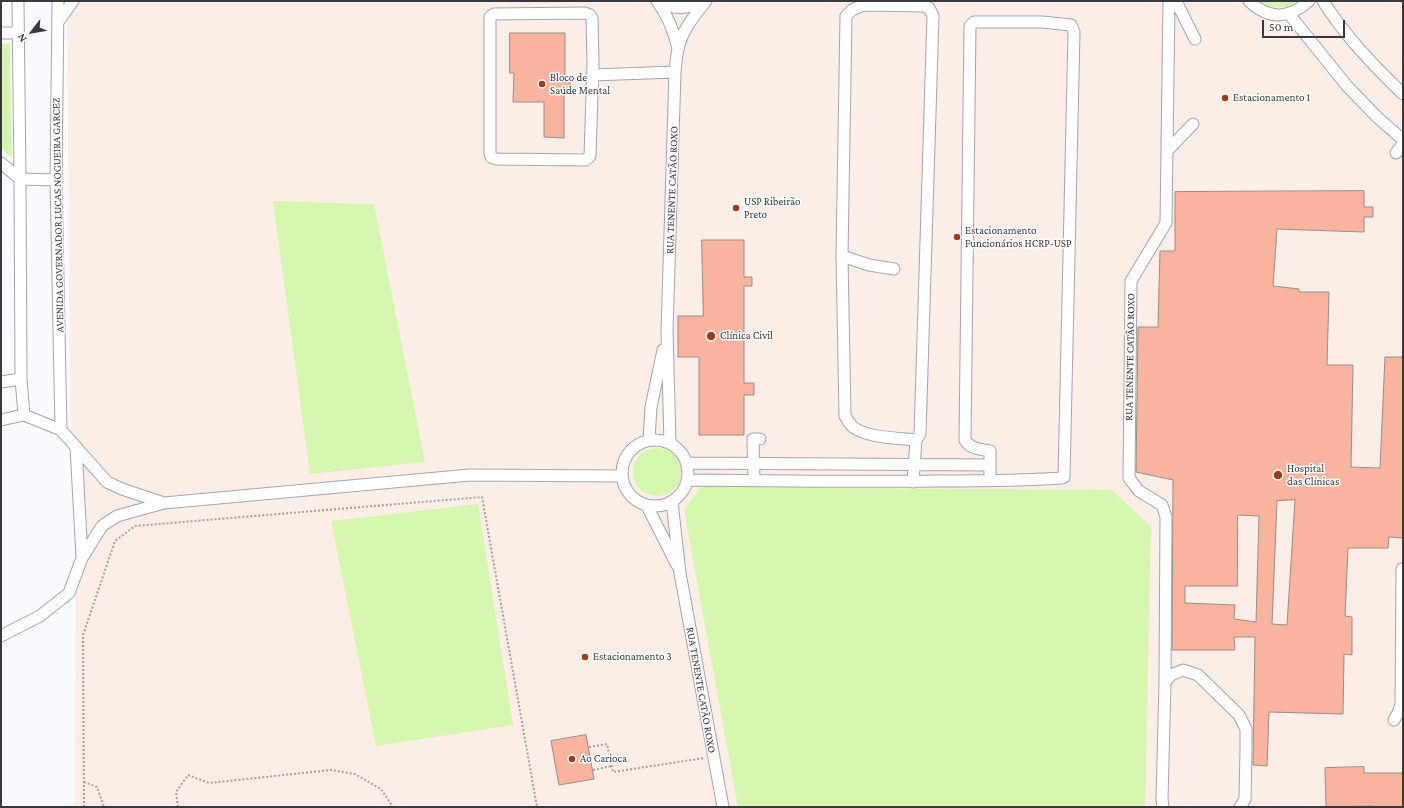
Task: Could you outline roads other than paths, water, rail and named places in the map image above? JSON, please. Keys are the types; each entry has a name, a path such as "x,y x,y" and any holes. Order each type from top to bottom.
{"street":[{"path":"18,1 21,379 24,415"},
{"name":"AVENIDA GOVERNADOR LUCAS NOGUEIRA GARCEZ","path":"58,1 56,180 61,430"},
{"path":"58,22 73,1"},
{"name":"RUA TENENTE CATÃO ROXO","path":"657,1 669,20 678,49"},
{"path":"660,1 680,8 694,6 705,1"},
{"name":"RUA TENENTE CATÃO ROXO","path":"670,443 667,331 675,72 678,49 688,25 705,1"},
{"name":"RUA TENENTE CATÃO ROXO","path":"1161,804 1165,682 1166,517 1162,505 1139,491 1129,478 1131,281 1166,222 1169,1"},
{"path":"1176,1 1195,39"},
{"path":"1249,1 1256,8 1269,14 1279,15 1289,14 1301,9 1310,1"},
{"path":"1323,1 1334,18 1376,68 1403,94"},
{"path":"913,482 916,440 920,434 933,16 928,8 923,6 863,5 852,10 846,16 842,256 845,416 852,426 860,431 916,440"},
{"path":"585,13 590,15 592,18 592,75 590,156 588,159 496,159 491,157 490,17 494,14 585,13"},
{"path":"1289,14 1347,86 1377,117 1403,140"},
{"path":"688,480 913,482 990,481 1038,480 1064,477 1074,32 1071,26 1042,22 974,22 970,26 965,440 972,448 990,450 990,481"},
{"path":"1,33 18,33"},
{"path":"592,75 675,72"},
{"path":"1167,151 1193,124"},
{"path":"1396,153 1403,144"},
{"path":"1,163 20,178 56,180"},
{"path":"842,256 869,265 894,268"},
{"name":"RUA TENENTE CATÃO ROXO","path":"649,440 651,407 667,331"},
{"path":"1,382 21,379"},
{"path":"1,420 24,415 61,430 107,482 122,489 164,503"},
{"path":"754,481 753,439 760,439"},
{"path":"649,440 660,440 670,443 678,448 687,463 688,480 685,489 672,502 664,505 656,507 647,506 637,502 629,495 621,476 622,463 628,452 638,444 649,440"},
{"path":"76,447 82,558"},
{"path":"687,463 990,465"},
{"path":"807,464 807,482"},
{"path":"829,482 830,464"},
{"path":"863,465 863,482"},
{"path":"1,636 40,616 69,593 82,558 102,526 117,516 164,503 470,475 621,476"},
{"name":"RUA TENENTE CATÃO ROXO","path":"672,502 680,573 722,807"},
{"name":"RUA TENENTE CATÃO ROXO","path":"647,506 680,573"},
{"path":"1394,720 1399,711 1400,704 1402,569"},
{"path":"1165,682 1171,674 1183,670 1198,674 1239,715 1246,729 1245,799 1240,807"}],"place":[{"name":"Bloco de Saúde Mental","path":"542,84"},
{"name":"Estacionamento 1","path":"1225,98"},
{"name":"USP Ribeirão Preto","path":"736,208"},
{"name":"Estacionamento Funcionários HCRP-USP","path":"957,237"},
{"name":"Clínica Civil","path":"711,336"},
{"name":"Hospital das Clínicas","path":"1278,475"},
{"name":"Estacionamento 3","path":"585,657"},
{"name":"Ao Carioca","path":"572,759"}]}
